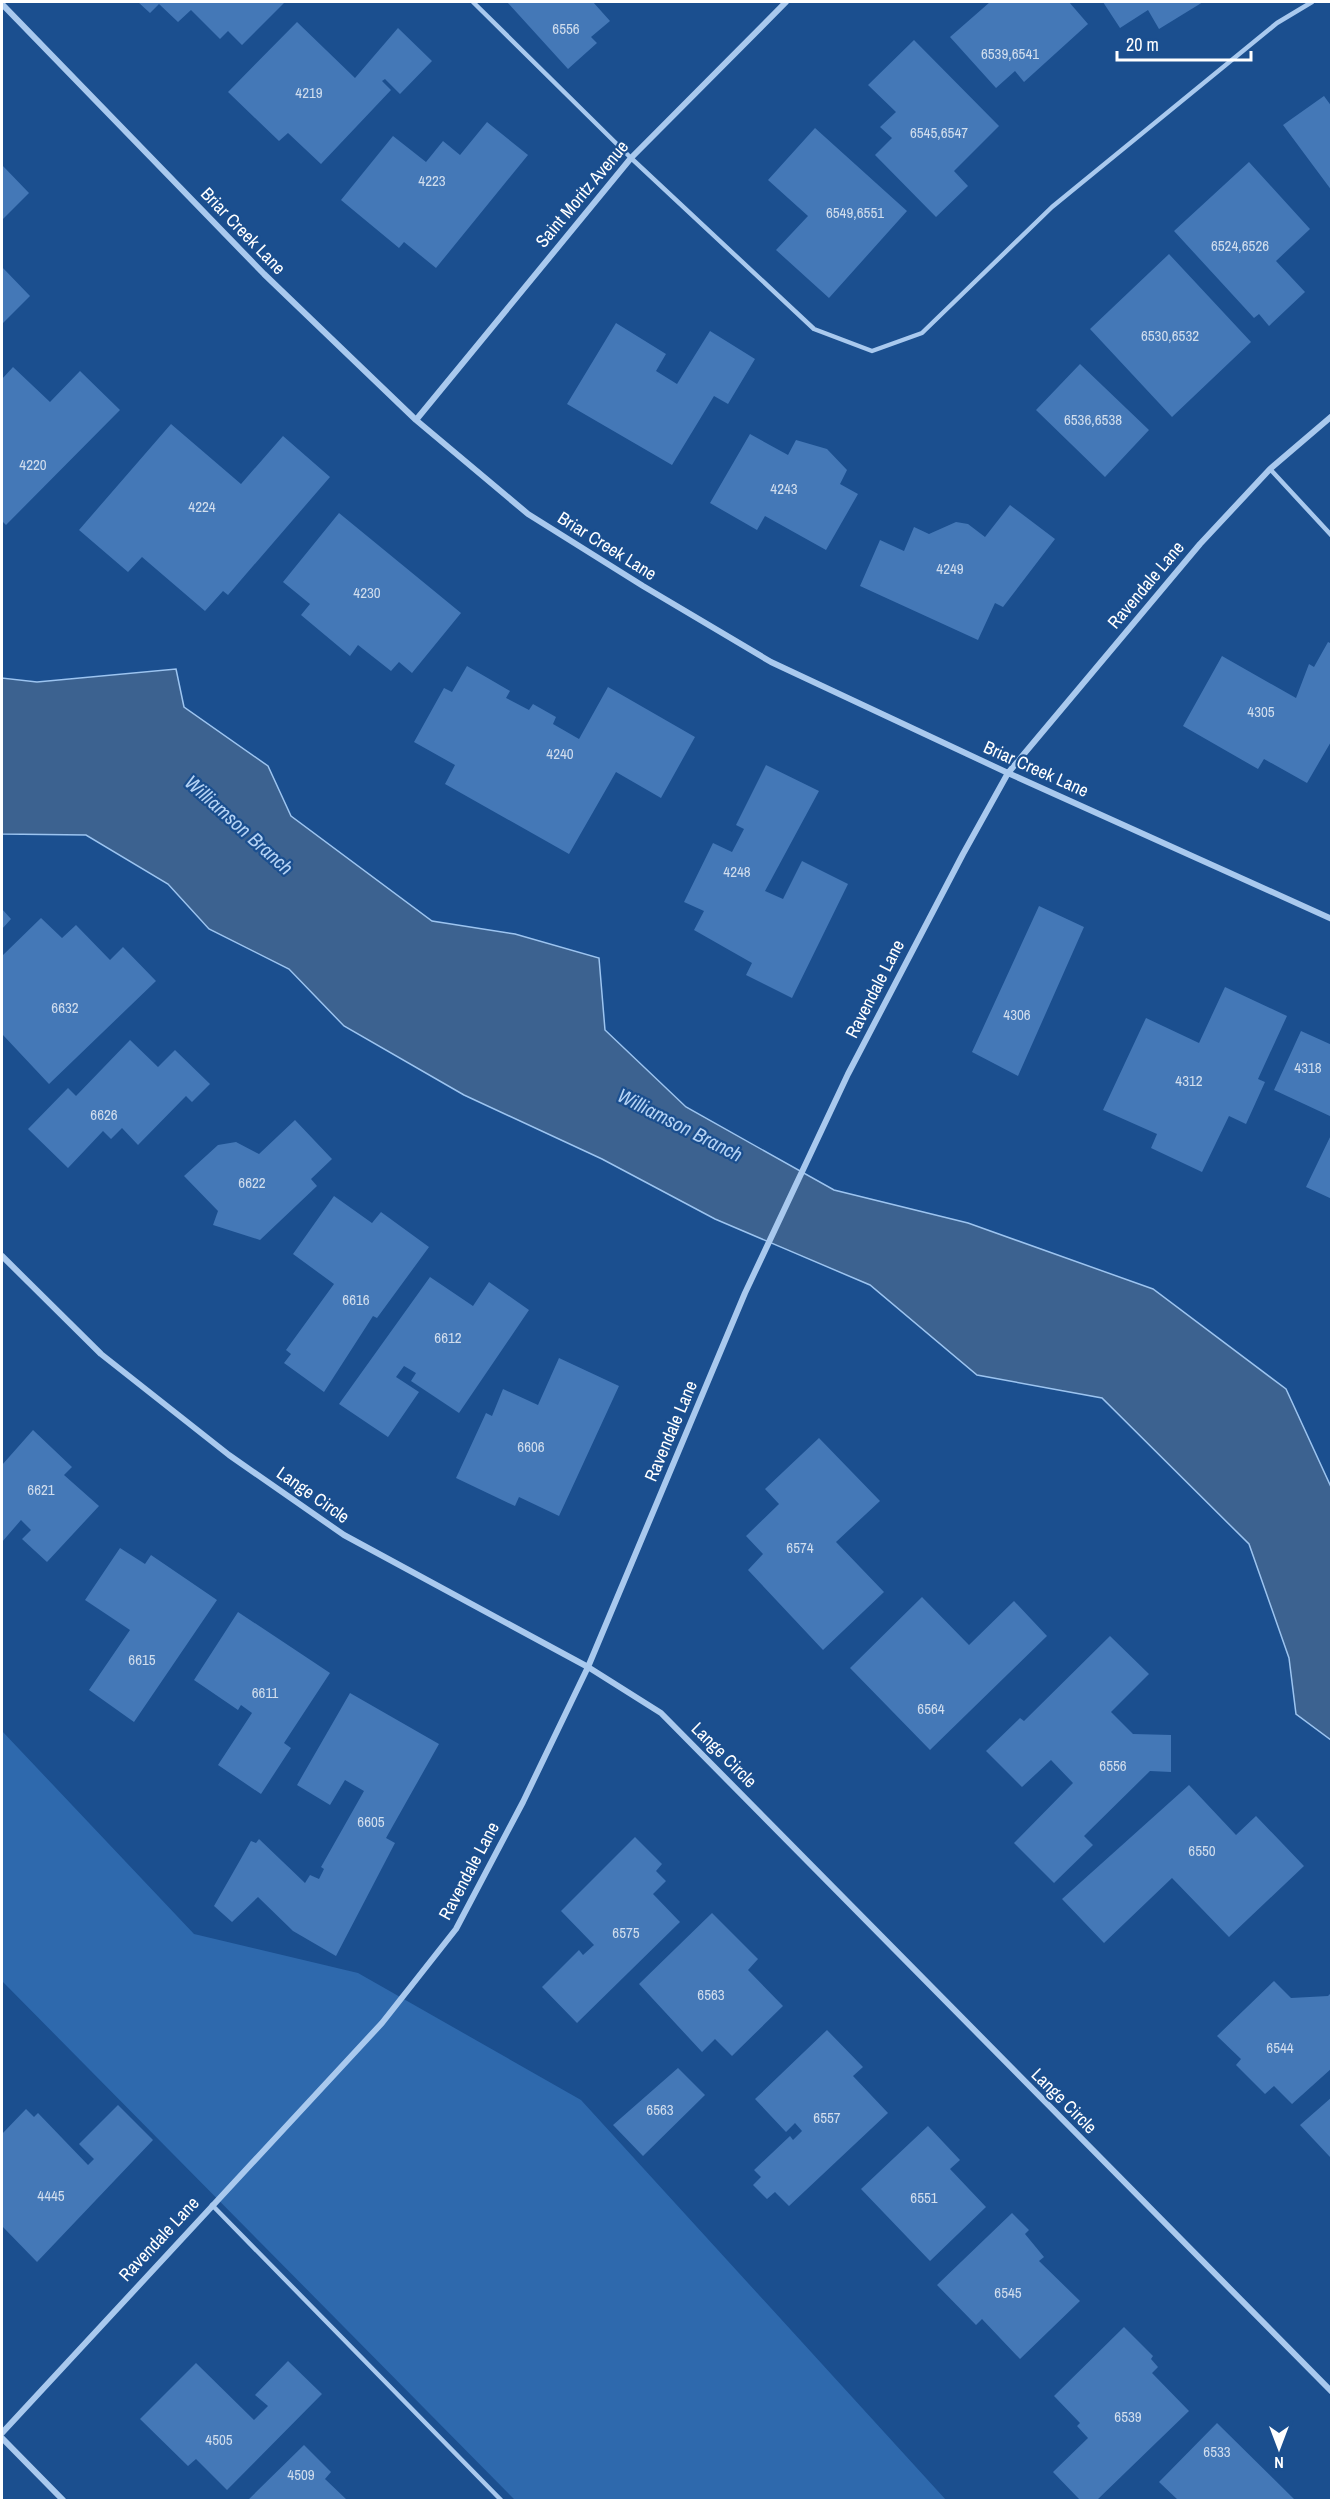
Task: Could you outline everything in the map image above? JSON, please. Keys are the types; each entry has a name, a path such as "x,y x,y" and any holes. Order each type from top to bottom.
{"street":[{"name":"Saint Moritz Avenue","path":"416,420 631,158 786,2"},
{"name":"Briar Creek Lane","path":"2,4 264,274 416,420 528,514 771,662 1008,773 1332,919"},
{"name":"Ravendale Lane","path":"2,2433 382,2023 456,1929 523,1802 588,1667 745,1293 848,1074 1008,773 1200,544 1270,469 1332,416"},
{"name":"Lange Circle","path":"2,1256 101,1354 229,1455 344,1535 588,1667 661,1713 1332,2392"},
{"path":"2,2438 63,2500"}],"lane":[{"path":"473,2 631,158 814,328 872,351 922,333 1052,207 1277,23 1312,2"},
{"path":"1270,469 1332,536"},
{"path":"212,2205 501,2500"}],"shaded area":[{"path":"2,1731 194,1934 358,1973 581,2100 946,2500 515,2500 2,1981"}],"water":[{"name":"Williamson Branch","path":"176,669 184,707 268,766 291,816 432,921 515,934 599,958 605,1030 686,1107 834,1190 968,1223 1153,1289 1286,1389 1331,1487 1331,1740 1296,1714 1289,1658 1249,1544 1102,1398 977,1375 870,1285 715,1219 602,1159 464,1095 344,1026 289,969 209,929 168,884 86,835 2,834 2,678 37,682"}],"building":[{"path":"138,2 285,2 242,45 228,31 220,39 191,10 178,22 159,4 150,13"},
{"path":"507,2 593,2 610,21 591,37 597,43 568,69"},
{"path":"990,2 1069,2 1088,24 1024,82 1015,71 996,88 950,37"},
{"path":"1103,2 1203,2 1159,29 1148,10 1120,28"},
{"path":"297,22 355,78 398,28 432,61 400,94 385,79 382,81 391,90 321,164 288,133 279,141 228,92"},
{"path":"914,40 999,126 954,171 968,186 936,217 875,155 892,138 880,127 896,112 868,85"},
{"path":"1324,96 1332,107 1332,191 1283,125"},
{"path":"487,122 528,155 436,268 404,242 399,248 341,200 393,136 426,162 443,141 460,155"},
{"path":"815,128 907,211 829,298 776,250 808,216 768,180"},
{"path":"1249,162 1310,229 1276,261 1305,292 1269,326 1259,314 1254,318 1174,231"},
{"path":"2,165 29,193 2,220"},
{"path":"1169,254 1251,342 1172,417 1090,329"},
{"path":"2,267 30,296 2,324"},
{"path":"616,323 666,354 656,371 677,384 710,331 755,359 728,404 714,396 672,465 567,404"},
{"path":"1080,364 1149,430 1105,477 1036,410"},
{"path":"13,367 50,402 80,371 120,410 6,525 2,521 2,379"},
{"path":"171,424 241,484 283,436 330,477 228,595 223,591 205,611 142,557 128,572 79,530"},
{"path":"750,434 788,455 796,440 827,449 847,470 840,484 858,494 826,550 765,516 757,530 710,503"},
{"path":"1010,505 1055,539 1003,607 995,603 978,640 860,586 880,540 904,551 914,527 929,534 956,522 968,524 985,537"},
{"path":"339,513 461,613 412,673 399,662 391,671 358,645 350,656 301,615 310,604 283,582"},
{"path":"1328,642 1332,644 1332,740 1307,783 1264,759 1258,769 1183,726 1222,656 1296,698 1309,664 1314,667"},
{"path":"467,666 510,691 506,698 529,710 533,704 556,717 553,724 579,739 608,687 695,737 661,798 616,772 569,854 445,784 455,765 414,742 444,688 452,692"},
{"path":"766,765 819,791 765,891 783,899 802,861 848,884 792,998 746,975 752,963 694,930 704,911 684,902 713,843 732,852 744,829 736,825"},
{"path":"1039,906 1084,927 1018,1076 972,1052"},
{"path":"2,909 11,919 2,929"},
{"path":"41,918 62,938 76,925 110,960 123,947 156,981 49,1084 2,1036 2,956"},
{"path":"1225,987 1287,1016 1258,1079 1265,1082 1246,1124 1229,1116 1202,1172 1151,1148 1157,1134 1103,1110 1146,1018 1199,1043"},
{"path":"1301,1031 1332,1045 1332,1117 1274,1090"},
{"path":"130,1040 158,1067 175,1050 210,1084 192,1102 186,1096 138,1145 122,1128 111,1139 103,1131 68,1168 28,1129 68,1088 76,1096"},
{"path":"295,1120 332,1159 311,1179 317,1186 260,1240 213,1225 218,1211 184,1176 218,1145 236,1142 259,1154"},
{"path":"1332,1133 1332,1199 1306,1187"},
{"path":"334,1196 372,1223 381,1212 429,1247 377,1318 373,1316 324,1392 284,1363 291,1354 286,1350 334,1284 293,1254"},
{"path":"430,1277 473,1306 489,1282 529,1310 459,1413 411,1381 416,1373 404,1366 396,1377 419,1392 388,1437 339,1404"},
{"path":"559,1358 619,1386 559,1516 519,1497 515,1506 456,1478 486,1413 492,1416 503,1389 538,1405"},
{"path":"33,1430 72,1467 64,1475 99,1506 47,1562 22,1539 31,1530 21,1520 2,1542 2,1465"},
{"path":"819,1438 880,1501 836,1542 884,1592 823,1650 748,1570 763,1554 746,1536 779,1504 765,1489"},
{"path":"120,1548 145,1564 151,1555 217,1600 134,1722 89,1690 130,1630 85,1600"},
{"path":"922,1597 969,1645 1014,1601 1047,1636 930,1750 850,1668"},
{"path":"238,1612 330,1673 284,1743 291,1748 261,1794 218,1765 252,1713 241,1705 238,1710 194,1680"},
{"path":"1110,1636 1149,1674 1111,1712 1133,1734 1171,1735 1171,1772 1150,1771 1084,1836 1093,1845 1054,1883 1014,1843 1073,1783 1051,1760 1022,1787 986,1751 1020,1718 1024,1721"},
{"path":"350,1693 439,1744 386,1838 395,1843 336,1956 293,1931 258,1897 232,1922 214,1906 251,1841 256,1843 259,1839 305,1883 310,1875 319,1879 324,1869 321,1867 364,1791 345,1780 330,1805 297,1785"},
{"path":"1189,1785 1236,1835 1256,1816 1304,1866 1229,1937 1172,1878 1104,1943 1062,1899"},
{"path":"635,1837 662,1864 656,1871 666,1881 653,1894 680,1922 577,2023 542,1987 579,1950 583,1955 594,1945 561,1911"},
{"path":"712,1913 758,1959 748,1970 783,2006 732,2056 715,2039 702,2052 639,1984"},
{"path":"1274,1981 1291,1998 1328,1996 1332,1992 1332,2068 1292,2104 1274,2086 1265,2094 1236,2065 1241,2059 1217,2036"},
{"path":"827,2030 863,2067 853,2076 888,2113 789,2206 775,2192 767,2199 753,2185 761,2177 754,2170 790,2136 793,2140 802,2131 795,2123 786,2132 755,2099"},
{"path":"678,2068 705,2095 643,2156 613,2125"},
{"path":"1332,2097 1332,2156 1330,2157 1300,2125"},
{"path":"118,2105 153,2140 37,2262 2,2226 2,2134 26,2109 34,2117 38,2113 88,2165 94,2159 79,2144"},
{"path":"928,2126 960,2160 950,2169 986,2207 930,2261 861,2189"},
{"path":"1012,2213 1029,2230 1025,2234 1044,2257 1039,2261 1080,2301 1020,2359 982,2319 976,2325 937,2285"},
{"path":"1124,2327 1153,2356 1151,2359 1158,2367 1152,2373 1189,2411 1097,2500 1080,2500 1053,2472 1088,2438 1077,2426 1080,2423 1054,2396"},
{"path":"288,2361 322,2394 227,2490 196,2459 188,2466 140,2419 196,2363 254,2420 268,2406 255,2395"},
{"path":"1217,2423 1295,2500 1178,2500 1159,2482"},
{"path":"304,2445 331,2472 325,2479 347,2500 248,2500"}]}
